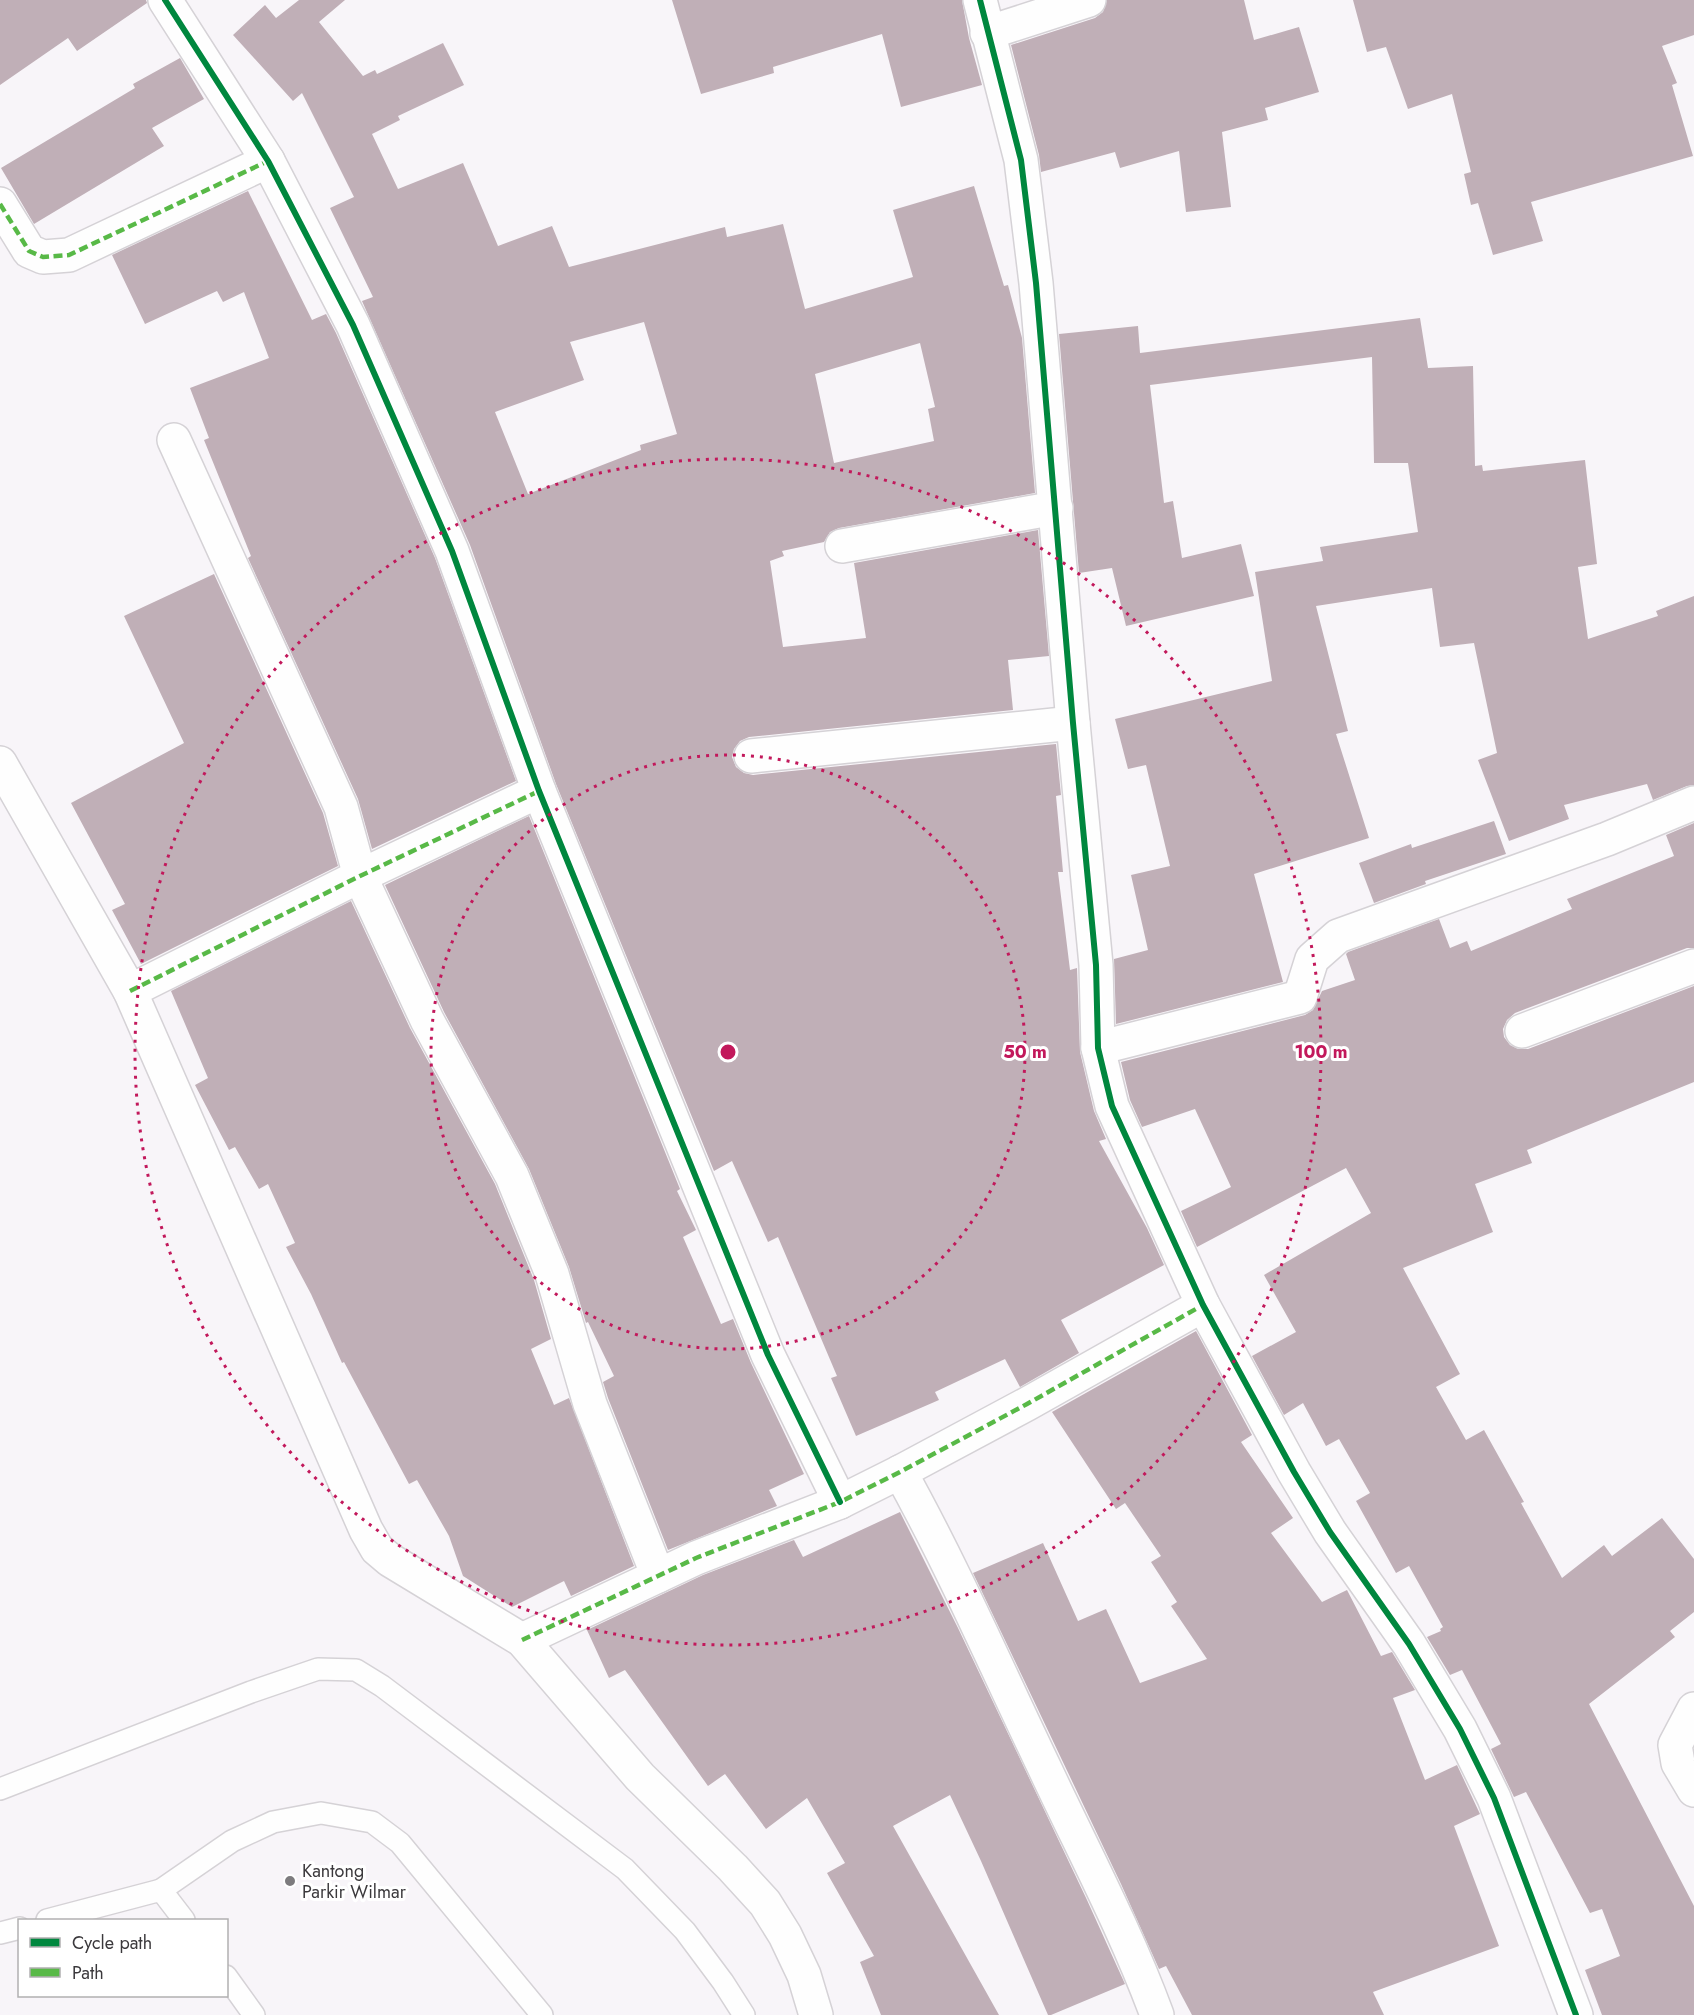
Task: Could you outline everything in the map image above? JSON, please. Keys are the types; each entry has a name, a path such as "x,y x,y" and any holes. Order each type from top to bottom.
{"street":[{"path":"165,0 268,161 353,325 452,551 539,791 768,1355 840,1502"},
{"path":"980,0 1021,160 1036,283 1096,965 1098,1048 1112,1106 1203,1305 1294,1472 1324,1522 1409,1644 1460,1729 1494,1798 1576,2015"},
{"path":"987,33 1089,0"},
{"path":"0,204 29,251 43,257 69,255 268,161"},
{"path":"174,441 341,807 360,876 427,1020 512,1176 552,1274 591,1404 658,1576"},
{"path":"842,546 1056,508"},
{"path":"751,756 1073,723"},
{"path":"0,763 130,991 377,1549 390,1560 522,1641 640,1777 733,1868 765,1903 804,1975 816,2015"},
{"path":"130,991 360,876 539,791"},
{"path":"1098,1048 1300,997 1312,959 1338,936 1607,839 1694,803"},
{"path":"1522,1030 1694,966"},
{"path":"522,1641 696,1558 840,1502 900,1472 1203,1305"},
{"path":"900,1472 934,1533 1059,1800 1123,1930 1157,2015"},
{"path":"1694,1709 1675,1745 1678,1763 1694,1790"}],"lane":[{"path":"0,1789 250,1692 318,1669 356,1670 382,1686 625,1869 685,1931 744,2015"},
{"path":"51,1919 161,1890 231,1841 273,1822 321,1813 372,1822 400,1843 542,2015"},
{"path":"161,1890 183,1919"},
{"path":"0,1933 18,1928"},
{"path":"228,1979 254,2015"}],"building":[{"path":"0,0 146,0 147,3 77,51 68,38 0,85"},
{"path":"299,0 345,0 319,22 363,76 375,70 377,74 443,43 464,85 398,116 400,120 372,134 398,189 463,163 498,246 552,226 569,267 725,227 727,237 783,224 805,309 913,277 893,210 974,186 1004,286 1008,285 1022,338 1035,493 839,528 830,532 824,542 782,551 784,556 770,561 783,647 866,638 854,563 1038,530 1049,656 1008,660 1013,710 749,737 740,741 732,757 736,767 744,773 753,775 1056,744 1061,795 1056,796 1063,872 1058,872 1070,970 1077,968 1080,1052 1094,1111 1106,1139 1099,1141 1147,1228 1164,1265 1061,1320 1079,1353 1020,1387 1005,1359 935,1392 939,1400 856,1436 831,1378 837,1376 778,1237 768,1242 732,1161 714,1171 556,784 470,545 362,301 373,297 330,208 354,197 302,93 293,101 233,35 265,5 276,18","holes":["644,322 677,434 640,445 641,450 528,494 495,412 584,380 570,342","920,343 935,407 928,409 934,441 834,463 815,374"]},
{"path":"672,0 962,0 969,38 982,85 901,107 882,34 773,67 774,73 701,94"},
{"path":"1107,0 1244,0 1254,40 1299,27 1319,92 1265,108 1268,120 1222,132 1231,207 1186,212 1179,151 1120,168 1115,152 1041,172 1039,155 1011,45 1095,18 1103,12"},
{"path":"1353,0 1694,0 1694,35 1662,46 1677,83 1672,85 1693,156 1531,202 1543,241 1493,255 1478,203 1471,205 1464,174 1471,172 1452,94 1408,109 1386,47 1367,52"},
{"path":"180,58 204,99 152,128 164,146 34,224 1,168 135,88 133,84"},
{"path":"248,191 312,320 326,314 336,333 435,558 516,781 372,849 358,799 248,558 251,556 204,440 209,438 190,388 269,358 244,292 223,302 217,291 145,324 112,255"},
{"path":"1420,318 1428,368 1473,366 1475,466 1482,465 1483,471 1585,460 1597,564 1578,567 1588,639 1658,616 1656,611 1694,596 1694,785 1653,800 1647,784 1564,805 1569,819 1509,841 1478,760 1497,753 1474,643 1440,647 1432,588 1316,606 1348,731 1336,734 1369,838 1254,874 1283,982 1116,1024 1114,959 1148,950 1131,875 1170,866 1146,765 1128,769 1115,719 1272,681 1255,572 1323,561 1320,547 1418,532 1408,463 1374,463 1372,357 1150,385 1164,503 1173,501 1182,558 1241,544 1254,596 1126,626 1112,568 1079,573 1059,334 1138,326 1140,353"},
{"path":"214,574 323,813 338,866 141,964 112,910 125,904 71,803 184,743 124,616"},
{"path":"529,816 680,1189 677,1191 696,1230 683,1237 721,1324 733,1319 751,1363 804,1474 769,1490 777,1506 668,1550 603,1382 614,1376 588,1322 586,1323 569,1267 529,1169 444,1012 385,885"},
{"path":"1494,821 1506,854 1425,881 1426,884 1374,903 1359,863 1411,844 1412,848"},
{"path":"1694,823 1694,948 1687,948 1515,1013 1507,1020 1503,1029 1504,1037 1510,1045 1518,1049 1528,1049 1694,986 1694,1082 1527,1150 1532,1163 1475,1184 1493,1232 1403,1268 1460,1374 1436,1387 1466,1440 1484,1430 1524,1502 1521,1503 1562,1578 1604,1545 1612,1556 1662,1518 1694,1559 1694,1612 1670,1631 1675,1637 1589,1704 1694,1906 1694,2015 1602,2015 1585,1970 1620,1956 1602,1909 1590,1913 1526,1792 1514,1797 1491,1749 1501,1744 1462,1670 1450,1675 1427,1637 1441,1631 1443,1627 1409,1566 1396,1573 1356,1501 1370,1493 1339,1439 1326,1446 1303,1403 1284,1415 1252,1356 1296,1332 1264,1275 1371,1213 1346,1168 1197,1247 1181,1211 1231,1187 1195,1109 1142,1127 1130,1100 1121,1062 1305,1015 1313,1010 1322,991 1355,980 1346,954 1348,952 1439,919 1450,948 1467,941 1471,951 1572,909 1567,899 1674,856 1666,835"},
{"path":"351,901 410,1028 495,1184 534,1280 551,1339 531,1349 554,1405 569,1398 634,1566 571,1596 564,1581 512,1607 463,1576 449,1536 417,1480 409,1484 344,1362 342,1363 311,1294 286,1247 295,1243 268,1184 259,1189 235,1147 229,1150 195,1085 208,1078 171,991"},
{"path":"1196,1331 1252,1435 1241,1442 1293,1518 1271,1533 1322,1602 1347,1590 1381,1656 1392,1652 1415,1690 1393,1698 1425,1780 1457,1765 1480,1814 1454,1826 1499,1946 1373,1992 1384,2015 1192,2015 1166,1966 1159,1969 973,1573 1043,1543 1078,1621 1106,1609 1140,1683 1207,1659 1171,1606 1177,1602 1151,1562 1161,1556 1125,1503 1116,1509 1052,1412"},
{"path":"900,1512 958,1628 1125,1984 1051,2015 1048,2015 950,1795 893,1826 999,2015 881,2015 860,1962 874,1956 827,1873 845,1863 807,1798 766,1829 725,1774 708,1786 625,1670 609,1678 587,1630 703,1575 794,1540 803,1557"}],"marked path":[{"path":"0,204 29,251 43,257 69,255 268,161"},
{"path":"130,991 360,876 539,791"},
{"path":"522,1640 696,1558 840,1502 1027,1404 1203,1305"}],"cycle path":[{"path":"165,0 268,161 353,325 452,551 539,791 768,1355 840,1502"},
{"path":"980,0 1021,160 1036,283 1096,965 1098,1048 1112,1106 1203,1305 1294,1472 1330,1532 1409,1644 1460,1729 1494,1798 1576,2015"}],"place":[{"name":"Kantong Parkir Wilmar","path":"290,1881"}]}
